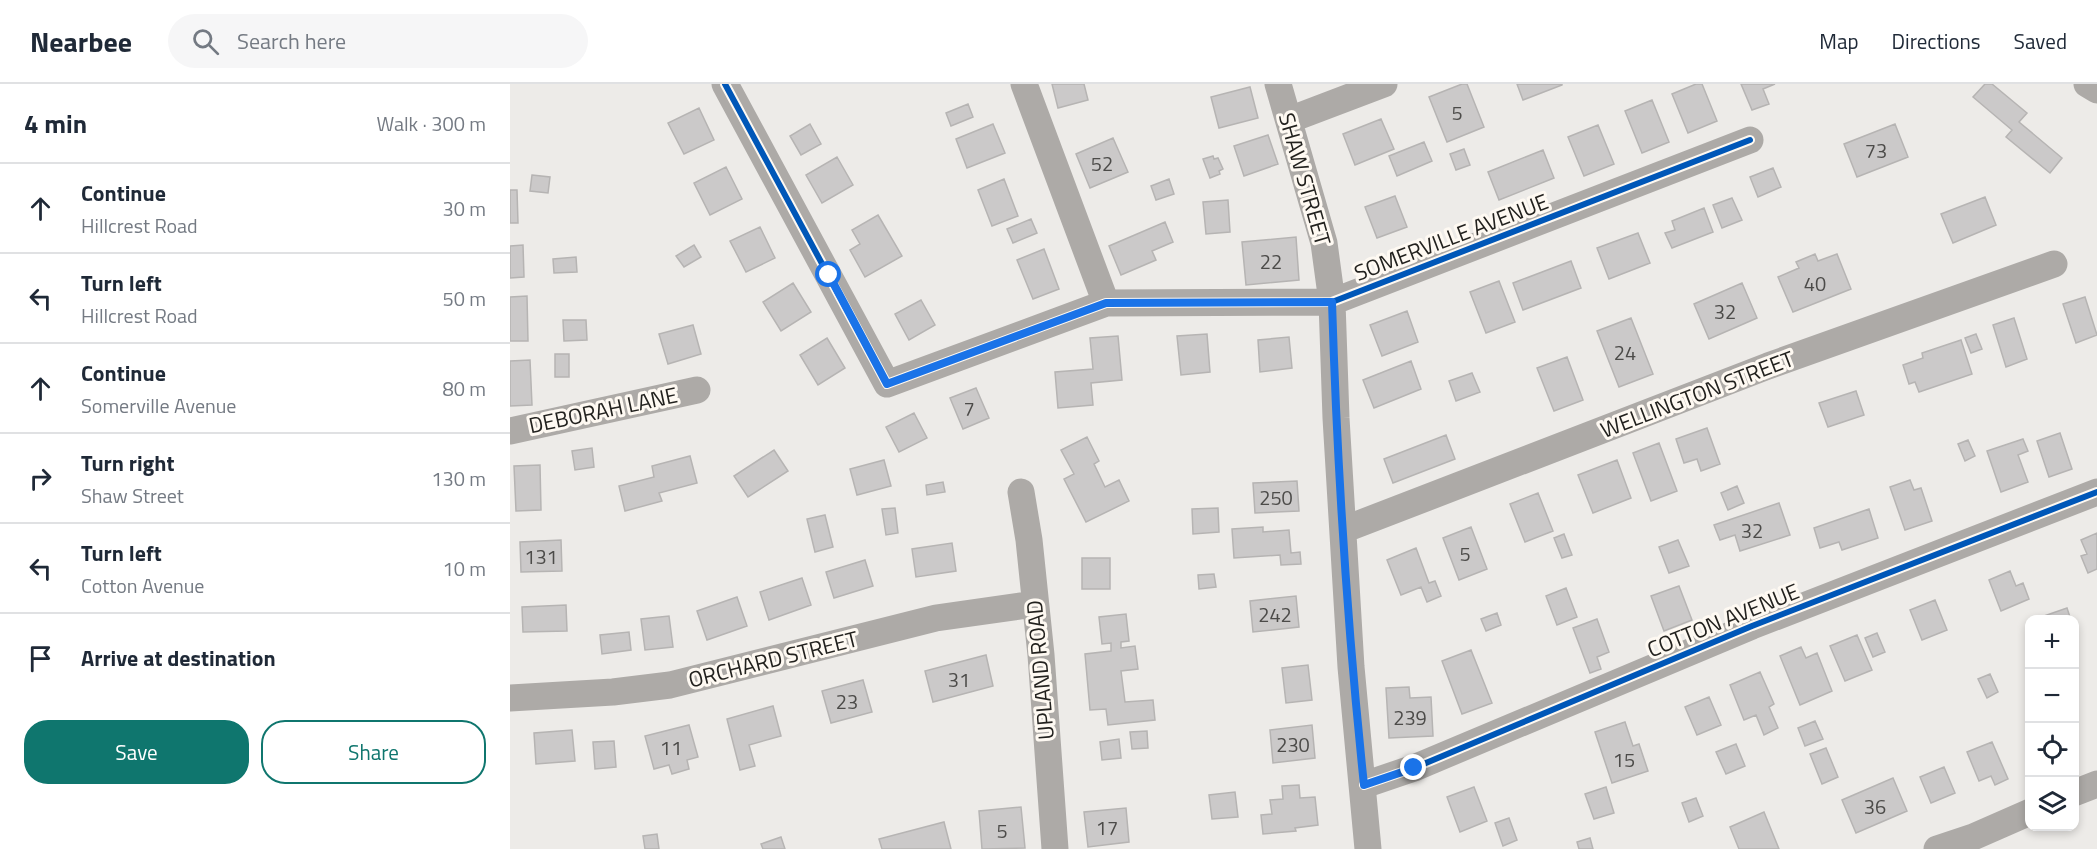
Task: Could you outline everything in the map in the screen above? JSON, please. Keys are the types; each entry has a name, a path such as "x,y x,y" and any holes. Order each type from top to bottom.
{"street":[{"name":"SOMERVILLE AVENUE","path":"725,84 887,384 1106,303 1332,302 1750,140"},
{"path":"1024,84 1106,303"},
{"name":"SHAW STREET","path":"1278,84 1324,243 1332,302 1336,418 1351,667 1364,785 1368,849"},
{"path":"1289,120 1384,84"},
{"path":"2087,84 2097,90"},
{"name":"WELLINGTON STREET","path":"1343,530 1768,366 2054,264"},
{"name":"DEBORAH LANE","path":"510,430 697,390"},
{"name":"UPLAND ROAD","path":"1021,492 1029,540 1041,655 1055,849"},
{"name":"COTTON AVENUE","path":"1364,785 1414,768 1752,626 2097,492"},
{"name":"ORCHARD STREET","path":"510,698 613,692 670,685 936,618 1034,604"},
{"path":"2079,791 2097,784"},
{"path":"1937,849 1975,843 2025,816"}],"building":[{"path":"1052,84 1084,84 1088,100 1058,108"},
{"path":"1467,84 1484,127 1447,142 1429,97"},
{"path":"1517,84 1562,84 1562,85 1523,100"},
{"path":"1696,84 1702,84 1717,121 1688,133 1672,94"},
{"path":"1741,84 1775,84 1763,89 1769,104 1752,110"},
{"path":"1985,84 1992,84 2027,113 2019,122 2062,158 2050,173 2006,137 2012,130 1973,97"},
{"path":"1250,87 1258,118 1219,128 1211,97"},
{"path":"1652,100 1669,142 1642,153 1625,111"},
{"path":"968,104 973,117 951,126 946,113"},
{"path":"699,108 714,140 684,154 668,123"},
{"path":"1381,119 1394,149 1355,165 1343,134"},
{"path":"810,124 821,144 801,155 790,136"},
{"path":"993,124 1005,153 967,168 956,139"},
{"path":"1895,124 1908,157 1857,177 1844,144"},
{"path":"1598,125 1614,164 1584,176 1568,137"},
{"path":"1268,135 1278,164 1244,176 1234,146"},
{"path":"1113,138 1128,172 1090,188 1076,154"},
{"path":"1424,142 1432,161 1397,176 1389,156"},
{"path":"1464,149 1470,165 1456,170 1450,154"},
{"path":"1543,150 1554,178 1499,200 1488,172"},
{"path":"1213,156 1214,159 1218,158 1223,169 1219,171 1220,174 1210,178 1203,159"},
{"path":"837,157 853,185 822,203 806,175"},
{"path":"726,167 742,199 710,215 694,183"},
{"path":"1773,168 1781,187 1758,197 1750,177"},
{"path":"532,175 550,177 548,193 530,191"},
{"path":"1004,179 1018,216 992,226 978,190"},
{"path":"1169,179 1174,194 1156,200 1151,186"},
{"path":"510,190 517,190 518,223 510,223"},
{"path":"1395,196 1407,227 1377,238 1365,207"},
{"path":"1985,197 1996,225 1953,243 1941,214"},
{"path":"1732,198 1742,220 1722,228 1713,205"},
{"path":"1228,200 1230,232 1206,234 1203,202"},
{"path":"1704,208 1713,232 1672,248 1665,233 1675,230 1672,221"},
{"path":"878,215 902,256 865,277 850,250 860,244 852,230"},
{"path":"1031,219 1037,233 1013,243 1007,229"},
{"path":"1165,222 1173,242 1152,251 1156,260 1121,275 1109,246"},
{"path":"760,227 775,258 746,272 730,241"},
{"path":"1638,233 1650,263 1609,279 1597,248"},
{"path":"1296,237 1299,280 1246,285 1242,242"},
{"path":"523,245 524,277 510,278 510,246"},
{"path":"694,245 701,257 684,267 676,256"},
{"path":"1044,249 1059,289 1033,299 1017,260"},
{"path":"1815,254 1818,261 1837,254 1851,289 1793,312 1778,277 1799,268 1796,262"},
{"path":"576,257 577,272 554,273 553,259"},
{"path":"1571,261 1581,288 1523,310 1513,283"},
{"path":"1499,281 1515,322 1486,333 1470,292"},
{"path":"793,283 811,312 781,331 763,302"},
{"path":"1742,283 1757,318 1709,339 1694,304"},
{"path":"527,296 528,341 510,341 510,297"},
{"path":"2085,297 2097,335 2076,343 2063,304"},
{"path":"921,300 935,325 909,340 895,314"},
{"path":"1407,311 1418,342 1382,356 1370,325"},
{"path":"1631,318 1653,374 1619,387 1597,331"},
{"path":"2014,318 2027,359 2006,367 1993,325"},
{"path":"563,320 586,320 587,340 564,341"},
{"path":"693,325 701,354 668,364 659,334"},
{"path":"1207,334 1210,372 1181,375 1177,336"},
{"path":"1976,334 1982,349 1971,353 1965,338"},
{"path":"1118,336 1122,380 1091,383 1093,405 1058,408 1055,372 1093,369 1090,338"},
{"path":"1289,337 1292,368 1260,372 1258,340"},
{"path":"827,338 845,368 818,385 800,355"},
{"path":"1961,340 1972,374 1919,392 1915,382 1909,384 1903,365 1923,358 1922,353"},
{"path":"555,354 569,354 569,377 555,377"},
{"path":"1567,357 1583,400 1554,411 1537,368"},
{"path":"530,360 532,405 510,406 510,361"},
{"path":"1411,361 1421,389 1374,408 1363,380"},
{"path":"1472,373 1480,392 1456,401 1449,381"},
{"path":"976,388 989,418 963,429 950,398"},
{"path":"1856,391 1864,415 1828,427 1819,403"},
{"path":"914,413 927,438 899,452 886,427"},
{"path":"1707,428 1720,464 1701,471 1697,459 1684,463 1676,439"},
{"path":"2060,433 2072,469 2049,477 2037,441"},
{"path":"1446,435 1455,459 1393,483 1384,459"},
{"path":"1087,437 1099,461 1094,464 1105,487 1119,480 1129,501 1086,522 1064,479 1074,474 1061,450"},
{"path":"2023,439 2028,451 2018,455 2028,482 2001,492 1987,451"},
{"path":"1968,440 1975,456 1965,461 1958,444"},
{"path":"1659,443 1677,491 1651,501 1633,453"},
{"path":"592,448 594,467 575,470 572,451"},
{"path":"774,450 788,471 748,497 734,476"},
{"path":"690,456 697,483 659,493 662,501 625,511 619,486 654,477 652,466"},
{"path":"884,460 891,486 857,495 850,469"},
{"path":"1617,460 1631,498 1593,513 1578,475"},
{"path":"540,465 541,510 516,511 514,466"},
{"path":"1910,480 1914,490 1921,488 1932,521 1905,530 1890,487"},
{"path":"1297,481 1299,511 1255,513 1253,483"},
{"path":"943,482 945,492 927,495 926,485"},
{"path":"1737,486 1744,503 1728,510 1721,493"},
{"path":"1538,493 1553,531 1525,542 1510,504"},
{"path":"1779,503 1790,535 1740,551 1735,535 1720,540 1714,525"},
{"path":"895,508 898,533 886,535 882,509"},
{"path":"1218,508 1219,532 1193,534 1192,509"},
{"path":"1869,509 1878,538 1842,550 1839,542 1820,548 1814,528"},
{"path":"825,515 833,547 815,552 807,519"},
{"path":"1263,527 1263,532 1289,530 1291,553 1300,552 1301,564 1281,565 1280,555 1234,558 1232,529"},
{"path":"1471,527 1487,569 1459,580 1443,538"},
{"path":"2097,533 2097,569 2088,573 2081,556 2087,554 2081,540"},
{"path":"1564,534 1572,555 1562,558 1554,538"},
{"path":"561,540 562,571 521,572 520,542"},
{"path":"1678,540 1689,566 1669,573 1659,547"},
{"path":"952,543 956,571 916,577 912,549"},
{"path":"1416,548 1429,583 1435,581 1441,596 1427,602 1421,587 1401,595 1387,560"},
{"path":"1082,558 1110,558 1110,589 1082,589"},
{"path":"865,560 873,586 834,598 826,572"},
{"path":"2010,571 2016,586 2023,583 2029,599 2001,611 1989,580"},
{"path":"1214,574 1216,587 1199,589 1198,575"},
{"path":"802,578 811,605 769,620 760,592"},
{"path":"1679,586 1692,620 1664,631 1651,596"},
{"path":"1566,588 1577,617 1557,625 1546,596"},
{"path":"1296,596 1299,627 1253,632 1250,601"},
{"path":"737,597 747,626 707,640 697,611"},
{"path":"1935,600 1947,630 1922,640 1910,610"},
{"path":"566,605 567,631 523,632 522,607"},
{"path":"2067,608 2069,615 2047,615"},
{"path":"1497,613 1501,625 1486,631 1481,619"},
{"path":"1126,614 1129,641 1121,642 1121,648 1135,646 1138,669 1121,671 1125,702 1153,700 1155,720 1108,725 1106,709 1090,710 1085,654 1111,651 1111,643 1102,644 1099,617"},
{"path":"669,616 673,647 645,650 641,619"},
{"path":"1597,619 1609,652 1597,657 1601,669 1590,673 1573,628"},
{"path":"629,632 631,650 602,654 600,635"},
{"path":"1877,633 1885,652 1873,657 1865,638"},
{"path":"1857,635 1872,670 1845,681 1830,646"},
{"path":"1801,647 1806,658 1817,653 1832,691 1800,705 1780,656"},
{"path":"1471,650 1492,703 1462,714 1442,661"},
{"path":"986,655 993,686 933,702 925,671"},
{"path":"1308,665 1312,700 1286,703 1282,668"},
{"path":"1760,672 1774,704 1769,707 1778,728 1764,735 1756,715 1744,720 1730,685"},
{"path":"1990,674 1998,692 1987,698 1978,679"},
{"path":"863,680 872,712 831,723 822,691"},
{"path":"1409,687 1410,698 1431,697 1433,736 1389,738 1386,688"},
{"path":"1709,697 1721,725 1697,735 1685,707"},
{"path":"773,706 781,736 749,745 755,766 740,770 727,719"},
{"path":"1815,721 1823,739 1805,746 1798,728"},
{"path":"1625,722 1633,746 1639,744 1648,771 1612,783 1595,732"},
{"path":"689,725 698,757 687,760 689,769 672,774 669,765 654,769 645,736"},
{"path":"1312,725 1315,758 1273,763 1270,730"},
{"path":"572,730 575,761 536,764 534,733"},
{"path":"1147,731 1148,748 1132,749 1130,732"},
{"path":"1119,739 1121,758 1102,760 1100,742"},
{"path":"614,741 616,767 595,769 593,742"},
{"path":"1992,742 2008,779 1995,785 1991,776 1979,781 1967,752"},
{"path":"1736,744 1745,766 1726,774 1716,752"},
{"path":"1826,748 1838,777 1822,784 1810,754"},
{"path":"1944,767 1955,793 1931,803 1920,777"},
{"path":"1893,778 1907,811 1856,833 1842,800"},
{"path":"1299,785 1300,798 1315,797 1318,825 1295,828 1296,831 1263,834 1261,815 1272,814 1270,800 1283,799 1282,786"},
{"path":"1474,787 1487,821 1460,832 1447,797"},
{"path":"1606,787 1614,813 1594,819 1585,794"},
{"path":"1235,792 1238,817 1212,819 1209,795"},
{"path":"1696,798 1703,816 1689,822 1682,803"},
{"path":"1021,807 1025,848 982,849 979,811"},
{"path":"1126,808 1129,842 1088,847 1084,812"},
{"path":"1764,812 1779,849 1739,849 1730,827"},
{"path":"1509,818 1517,840 1503,846 1495,823"},
{"path":"944,822 951,849 882,849 879,839"},
{"path":"657,834 659,849 645,849 643,836"},
{"path":"781,837 785,849 763,849 761,844"},
{"path":"1590,838 1593,849 1579,849 1577,842"}],"cycle path":[{"path":"725,84 887,384 1106,303 1332,302 1750,140"},
{"path":"1364,785 1414,768 1752,626 2097,492"}],"route":[{"path":"829,275 887,384 1106,303 1332,302 1336,418 1351,667 1364,785 1414,768"}]}
